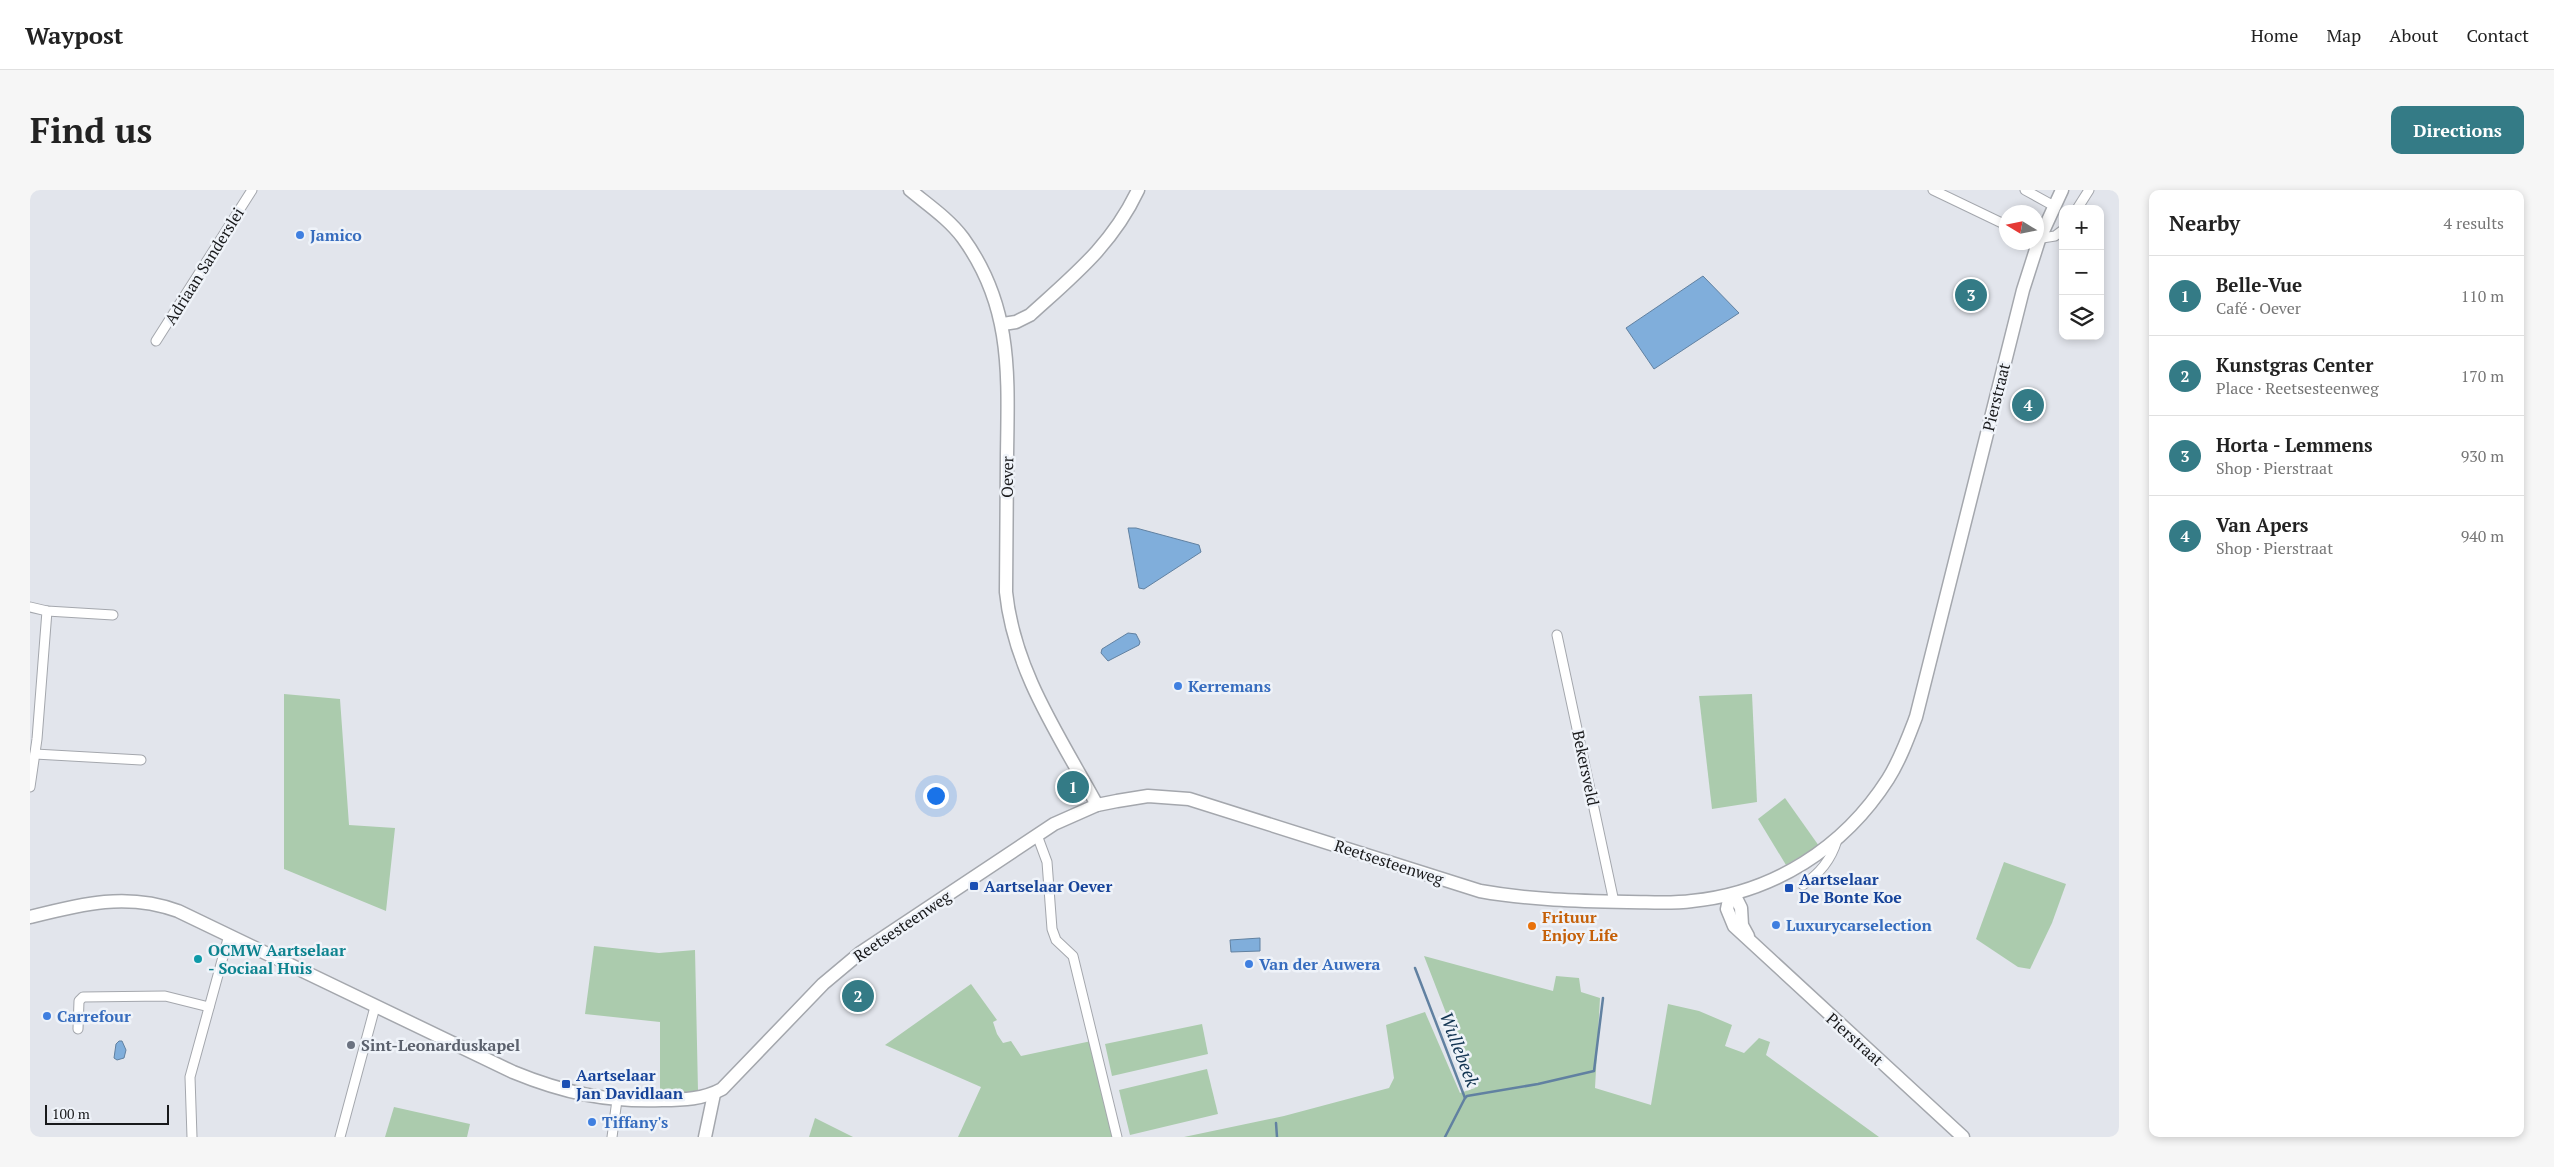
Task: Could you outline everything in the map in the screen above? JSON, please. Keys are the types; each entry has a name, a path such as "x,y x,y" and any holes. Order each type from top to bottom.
{"street":[{"name":"Adriaan Sanderslei","path":"156,341 252,190"},
{"name":"Oever","path":"910,190 938,213 962,237 988,282 1003,324 1008,364 1006,592 1010,626 1029,681 1097,804"},
{"path":"1003,324 1016,322 1030,315 1103,248 1127,214 1138,190"},
{"path":"1932,190 1999,222"},
{"path":"2025,190 2054,206"},
{"name":"Pierstraat","path":"2044,227 2062,190"},
{"path":"2080,205 2089,190"},
{"path":"2044,238 2055,236 2059,233"},
{"name":"Pierstraat","path":"1837,840 1856,821 1888,779 1903,750 1916,717 2023,290 2035,250"},
{"path":"30,607 47,611 113,615"},
{"path":"30,787 47,611"},
{"name":"Bekersveld","path":"1557,635 1614,902"},
{"path":"33,756 141,760"},
{"name":"Reetsesteenweg","path":"714,1094 730,1083 823,984 860,953 1054,824 1097,804 1148,796 1189,800 1480,891 1539,900 1692,902 1732,895 1792,871 1837,840"},
{"path":"1037,835 1047,862 1052,929 1056,940 1073,956 1117,1137"},
{"path":"1803,885 1816,875 1832,856 1837,840"},
{"path":"1740,908 1753,888"},
{"path":"1708,899 1726,908 1732,895"},
{"name":"Pierstraat","path":"1732,895 1740,908 1742,925 1749,938"},
{"path":"30,917 74,906 133,900 156,903 178,911 375,1007 537,1082 589,1096 617,1100 678,1100 714,1094 705,1137"},
{"name":"Pierstraat","path":"1726,908 1734,926 1749,938 1820,1008 1963,1137"},
{"path":"192,1137 190,1077 229,935"},
{"path":"78,1029 79,1001 83,997 165,996 208,1007"},
{"path":"340,1137 375,1007"},
{"path":"612,1137 617,1100"}],"green space":[{"path":"284,694 340,699 349,825 395,828 386,911 284,869"},
{"path":"1752,694 1757,802 1712,809 1699,696"},
{"path":"1785,798 1819,846 1786,865 1758,819"},
{"path":"2004,862 2066,884 2052,923 2030,969 2018,967 1976,939"},
{"path":"594,946 659,953 695,950 698,1091 660,1094 660,1022 585,1014"},
{"path":"1424,956 1553,991 1556,976 1579,978 1581,992 1600,998 1595,1088 1651,1105 1668,1004 1699,1011 1732,1025 1725,1046 1744,1053 1759,1038 1770,1042 1766,1055 1879,1137 1184,1137 1284,1116 1389,1088 1394,1078 1386,1025 1425,1012 1460,1093 1475,1088"},
{"path":"971,984 997,1020 993,1022 997,1034 1003,1043 1011,1041 1021,1056 1096,1040 1119,1137 958,1137 981,1087 885,1045"},
{"path":"1202,1024 1208,1054 1112,1076 1105,1044"},
{"path":"1207,1069 1218,1114 1130,1135 1119,1090"},
{"path":"394,1107 470,1124 467,1137 385,1137"},
{"path":"815,1118 853,1137 809,1137"}],"water":[{"path":"1703,276 1739,313 1654,369 1626,328"},
{"path":"1128,528 1136,528 1199,545 1201,552 1144,589 1139,588"},
{"path":"1128,633 1136,634 1140,642 1139,645 1108,661 1101,653 1102,649"},
{"path":"1260,938 1260,951 1231,952 1230,940"},
{"path":"122,1041 126,1050 124,1058 117,1060 114,1058 116,1044"}],"waterway":[{"name":"Wullebeek","path":"1415,968 1465,1098 1445,1137"},
{"path":"1465,1098 1467,1096 1538,1084 1594,1071 1603,998"},
{"path":"1276,1123 1277,1137"}],"place":[{"name":"Jamico","path":"300,235"},
{"name":"Horta - Lemmens","path":"1971,295"},
{"name":"Van Apers","path":"2028,405"},
{"name":"Kerremans","path":"1178,686"},
{"name":"Belle-Vue","path":"1073,787"},
{"name":"Aartselaar Oever","path":"974,886"},
{"name":"Aartselaar De Bonte Koe","path":"1789,888"},
{"name":"Luxurycarselection","path":"1776,925"},
{"name":"Frituur Enjoy Life","path":"1532,926"},
{"name":"OCMW Aartselaar - Sociaal Huis","path":"198,959"},
{"name":"Van der Auwera","path":"1249,964"},
{"name":"Kunstgras Center","path":"858,996"},
{"name":"Carrefour","path":"47,1016"},
{"name":"Sint-Leonarduskapel","path":"351,1045"},
{"name":"Aartselaar Jan Davidlaan","path":"566,1084"},
{"name":"Tiffany's","path":"592,1122"}]}
